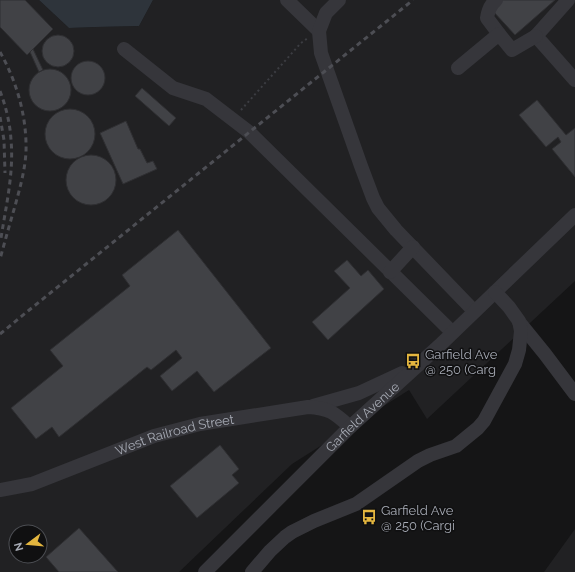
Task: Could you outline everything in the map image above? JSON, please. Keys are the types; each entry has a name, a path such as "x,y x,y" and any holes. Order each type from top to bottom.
{"street":[{"path":"287,0 319,31"},
{"path":"339,0 326,13 319,31 321,53 372,198 396,230 474,312"},
{"path":"496,0 492,3 488,11 487,18 512,50 536,36 568,0"},
{"path":"458,68 499,34"},
{"path":"536,36 575,80"},
{"path":"124,49 173,88 206,99 249,132 452,332"},
{"name":"Garfield Avenue","path":"205,572 350,427 474,312 575,215"},
{"path":"390,272 413,247"},
{"path":"495,292 509,307 519,322 546,354 575,394"},
{"path":"252,572 270,551 292,532 314,521 356,504 418,461 456,446 478,428 484,421 515,364 522,331 519,322"},
{"path":"308,407 359,393 417,365"},
{"name":"West Railroad Street","path":"0,490 32,484 154,436 200,424 308,407 323,408 332,412 350,427"}],"path":[{"path":"232,119 301,43 319,31"}],"shaded area":[{"path":"0,0 39,0 69,28 139,26 153,0 575,0 575,281 427,419 409,390 292,464 179,572 0,572"},
{"path":"39,0 153,0 139,26 69,28"},
{"path":"575,529 575,572 544,572"}],"building":[{"path":"0,0 25,0 53,29 27,55 0,27"},
{"path":"503,0 555,0 515,35 492,10"},
{"path":"55,35 61,35 70,39 74,51 70,63 61,67 55,67 46,63 42,54 42,48 46,39"},
{"path":"33,49 43,70 39,72 30,52"},
{"path":"88,61 94,62 100,66 104,72 104,84 100,90 94,94 88,95 82,94 76,90 72,84 71,78 72,72 76,66 82,62"},
{"path":"50,69 65,75 71,90 65,105 50,111 35,105 29,90 35,75"},
{"path":"142,88 176,118 169,126 135,96"},
{"path":"537,100 566,135 575,128 575,177 552,149 561,142 558,137 546,147 519,115"},
{"path":"70,109 79,111 90,120 95,134 93,143 84,154 70,159 61,157 50,148 45,134 47,125 56,114"},
{"path":"126,121 138,149 140,149 147,163 153,161 157,169 123,184 100,133"},
{"path":"91,155 105,159 112,166 116,180 112,194 105,201 91,205 77,201 70,194 66,180 70,166 77,159"},
{"path":"178,230 271,348 214,392 197,371 172,391 160,376 182,358 176,350 151,370 147,367 59,437 52,427 36,439 11,408 63,366 50,350 130,286 122,275"},
{"path":"347,260 361,276 368,270 384,289 328,340 312,322 350,288 334,271"},
{"path":"220,445 239,469 232,475 239,483 197,518 170,486"},
{"path":"79,528 118,572 59,572 48,559 48,555"}],"railway":[{"path":"0,334 413,0"},
{"path":"0,52 6,63 20,100 26,139 25,166 0,259"},
{"path":"0,91 9,121 12,152 9,189 1,238"},
{"path":"0,117 4,140 5,173"}],"place":[{"name":"Garfield Ave @ 250 (Carg","path":"413,361"},
{"name":"Garfield Ave @ 250 (Cargi","path":"369,517"}]}
